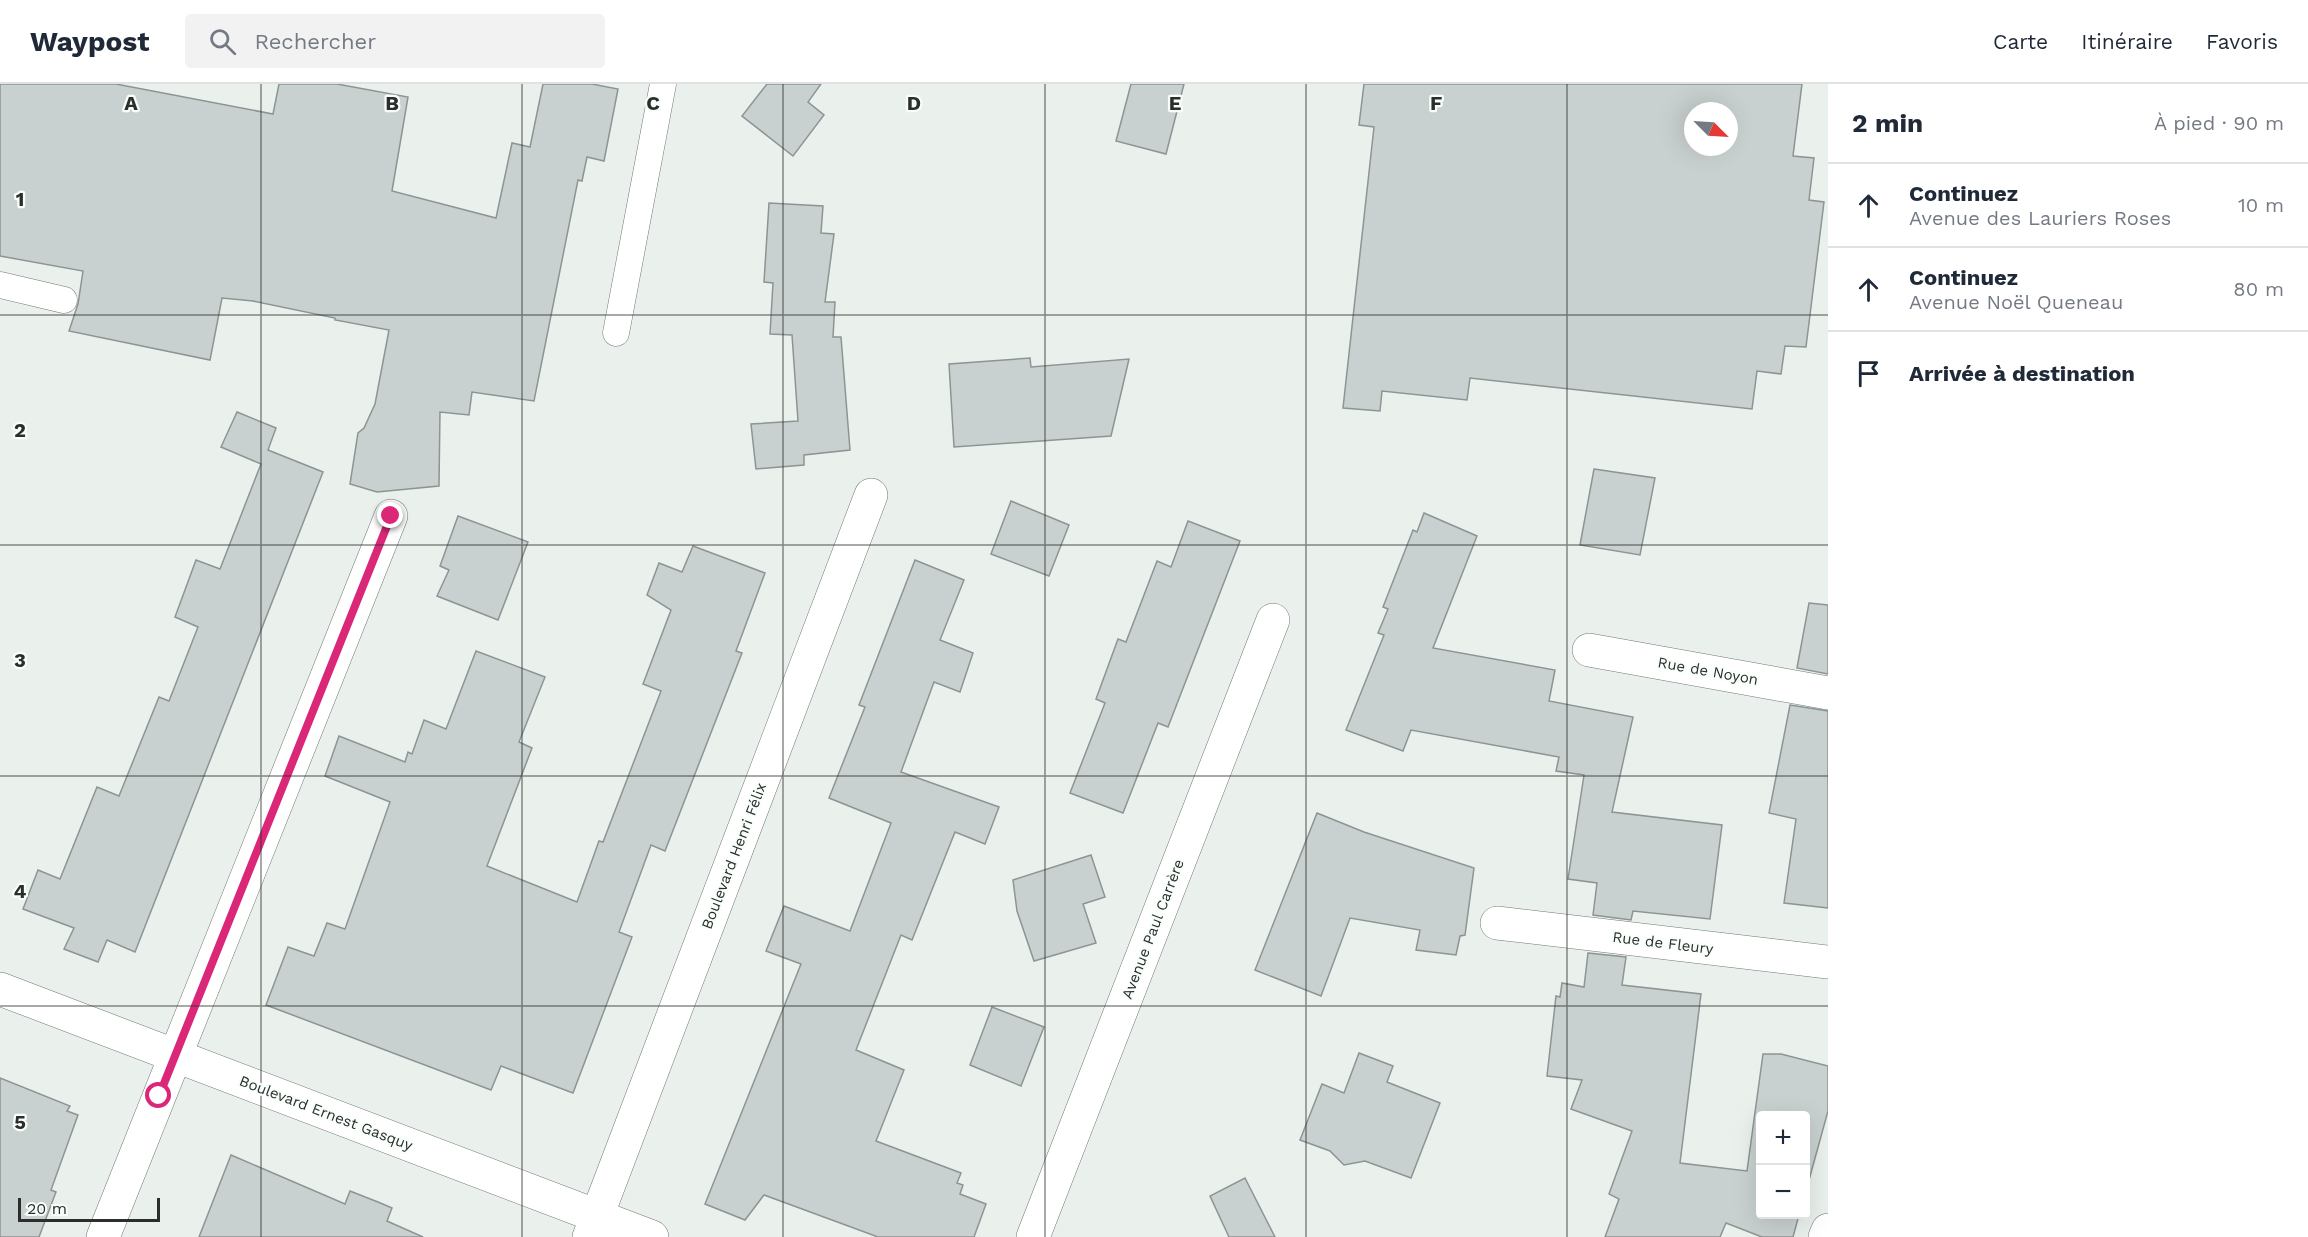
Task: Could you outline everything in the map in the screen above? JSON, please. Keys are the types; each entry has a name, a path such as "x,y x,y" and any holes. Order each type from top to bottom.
{"street":[{"name":"Boulevard Henri Félix","path":"593,1227 871,495"},
{"path":"104,1237 391,516"},
{"name":"Avenue Paul Carrère","path":"1033,1237 1273,620"},
{"name":"Rue de Noyon","path":"1589,650 1828,693"},
{"name":"Rue de Fleury","path":"1497,923 1828,962"},
{"name":"Boulevard Ernest Gasquy","path":"0,989 175,1055 593,1227 652,1237"},
{"path":"1825,1237 1828,1230"}],"lane":[{"path":"616,333 663,84"},
{"path":"0,285 64,300"}],"building":[{"path":"0,84 116,84 273,114 279,84 337,84 408,97 392,191 496,218 512,143 530,147 543,84 592,84 618,89 604,161 587,157 582,181 578,180 534,401 472,392 469,415 440,412 439,486 377,492 350,484 358,433 364,428 375,404 389,330 253,301 222,298 210,360 69,331 78,304 83,271 0,256"},
{"path":"767,84 821,84 808,102 824,115 793,156 742,116"},
{"path":"1131,84 1184,84 1166,154 1116,141"},
{"path":"1364,84 1802,84 1793,156 1814,158 1809,200 1824,202 1806,347 1785,346 1781,374 1757,371 1752,409 1470,378 1467,400 1382,391 1380,411 1343,408 1374,127 1359,125"},
{"path":"769,203 823,206 821,233 834,234 825,302 835,302 833,337 841,337 850,450 804,455 804,465 756,469 751,424 798,421 792,335 770,334 773,283 764,282"},
{"path":"1030,358 1031,367 1129,359 1111,436 954,447 949,364"},
{"path":"237,412 276,428 268,450 323,472 135,952 107,940 98,962 64,949 74,928 23,909 38,870 60,879 97,787 119,796 159,697 169,701 198,627 175,617 196,560 220,569 261,464 221,447"},
{"path":"1594,469 1655,478 1640,555 1580,545"},
{"path":"1011,501 1069,525 1049,576 991,554"},
{"path":"1424,513 1477,536 1433,648 1555,670 1549,701 1633,717 1612,812 1722,825 1710,919 1633,911 1631,920 1593,915 1597,883 1568,879 1584,775 1556,771 1559,757 1411,730 1403,751 1346,730 1384,635 1378,633 1388,609 1383,607 1413,530 1417,532"},
{"path":"458,516 528,542 498,620 437,596 449,570 440,566"},
{"path":"1188,521 1240,541 1168,727 1158,723 1123,813 1070,793 1105,703 1096,699 1118,639 1126,642 1157,561 1171,567"},
{"path":"693,546 765,573 736,651 742,653 665,851 651,845 619,932 632,937 573,1093 501,1066 491,1090 266,1005 288,947 314,956 327,923 345,929 390,802 325,776 339,736 405,762 408,752 412,754 424,720 446,729 476,651 545,677 519,742 532,748 487,866 577,902 599,841 603,842 661,691 643,684 671,610 647,595 659,563 682,572"},
{"path":"915,560 964,580 940,640 973,653 960,692 934,682 901,772 999,807 985,844 955,832 912,940 901,935 856,1050 904,1070 876,1141 961,1173 957,1183 963,1185 960,1194 986,1204 974,1237 878,1237 764,1195 745,1220 705,1204 801,964 766,951 784,906 850,931 891,823 829,798 865,707 859,705"},
{"path":"1809,603 1828,605 1828,674 1797,668"},
{"path":"1790,705 1828,711 1828,908 1784,903 1796,819 1769,813"},
{"path":"1317,813 1364,832 1474,868 1465,935 1460,936 1456,955 1416,950 1420,930 1350,918 1321,996 1255,970"},
{"path":"1091,855 1105,897 1083,904 1096,943 1034,961 1017,911 1013,880"},
{"path":"1588,953 1626,957 1622,985 1701,994 1680,1163 1747,1171 1763,1054 1781,1054 1828,1066 1828,1111 1810,1176 1810,1111 1756,1111 1756,1219 1798,1219 1793,1237 1762,1237 1726,1223 1720,1237 1605,1237 1619,1199 1609,1194 1632,1131 1571,1109 1582,1080 1547,1076 1556,996 1560,997 1562,983 1584,987"},
{"path":"992,1007 1044,1027 1021,1086 970,1065"},
{"path":"1359,1053 1393,1066 1387,1082 1440,1103 1411,1178 1365,1161 1344,1165 1330,1151 1300,1140 1322,1084 1344,1093"},
{"path":"0,1078 70,1106 67,1111 78,1115 51,1190 56,1192 39,1237 0,1237"},
{"path":"231,1155 345,1204 350,1191 378,1202 392,1208 387,1221 423,1237 199,1237"},
{"path":"1245,1178 1275,1237 1229,1237 1210,1196"}],"route":[{"path":"159,1096 391,516"}]}
